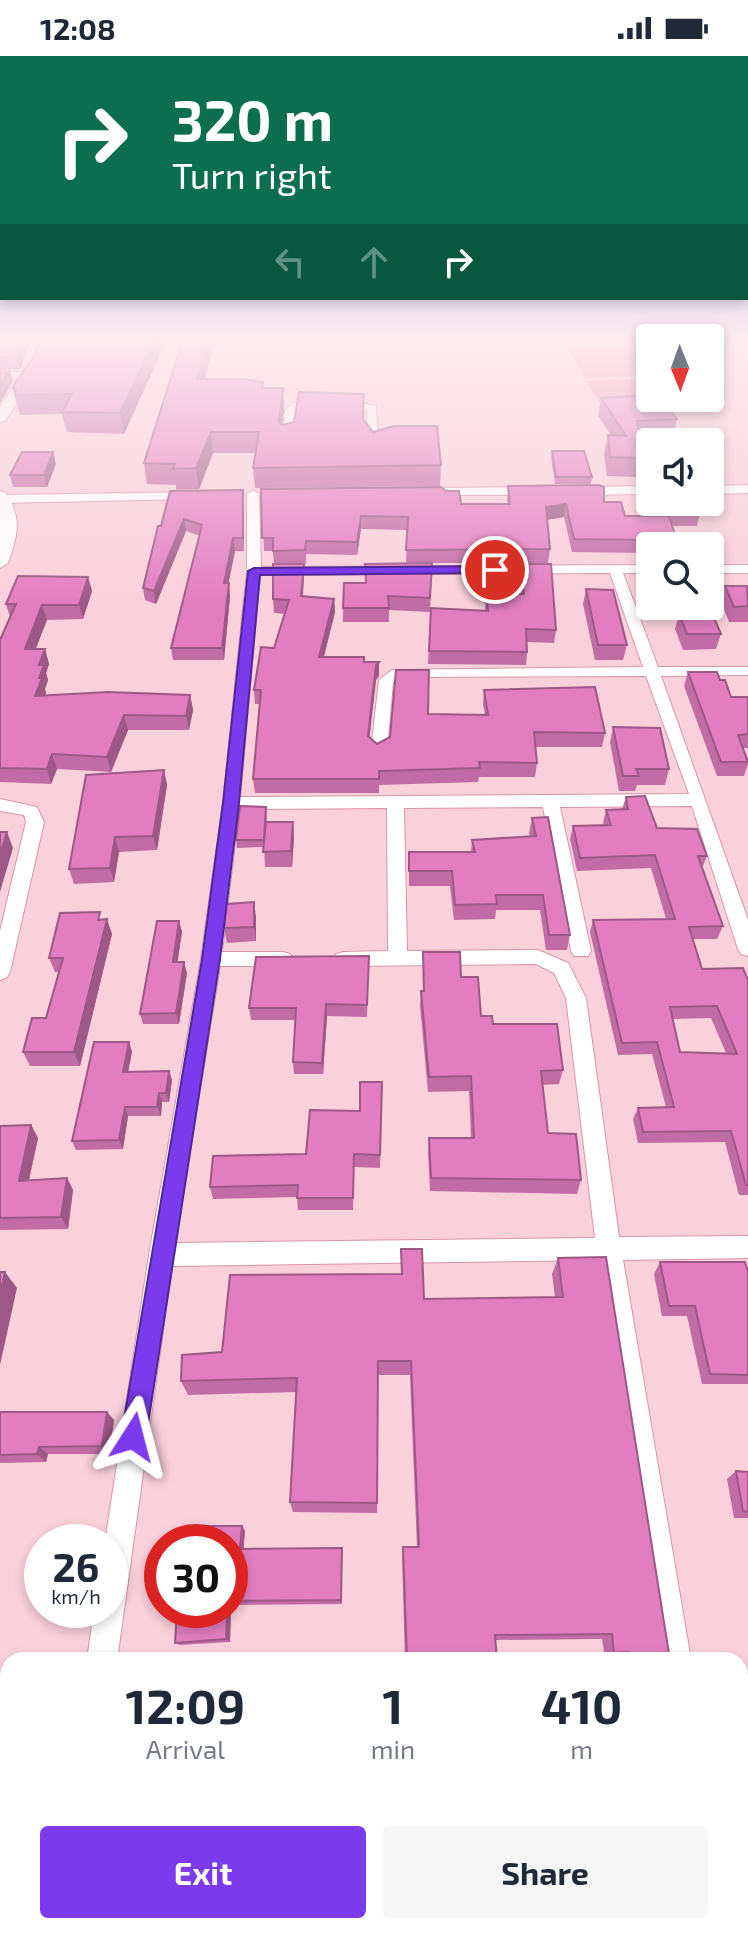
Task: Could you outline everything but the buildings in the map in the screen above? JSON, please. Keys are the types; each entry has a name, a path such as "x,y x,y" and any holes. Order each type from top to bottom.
{"street":[{"path":"287,440 288,427"},
{"path":"370,427 374,445 386,447 399,442"},
{"path":"724,490 748,489"},
{"path":"555,491 636,490"},
{"path":"412,492 539,491"},
{"path":"122,1524 161,1255 211,959 231,803 254,571 253,494"},
{"path":"0,563 11,533 12,517 1,498 206,495"},
{"path":"615,569 699,800 748,949"},
{"path":"254,571 636,569"},
{"path":"724,569 748,569"},
{"path":"379,751 386,680 397,673 748,671"},
{"path":"231,803 699,800"},
{"path":"550,801 581,951"},
{"path":"395,803 398,959"},
{"path":"0,805 31,811 35,822 0,972"},
{"path":"211,959 538,957 561,968 576,998 609,1250 675,1652"},
{"path":"161,1255 748,1247"},
{"path":"103,1652 106,1628"}],"route":[{"path":"133,1437 211,959 231,803 254,571 495,570"}]}
